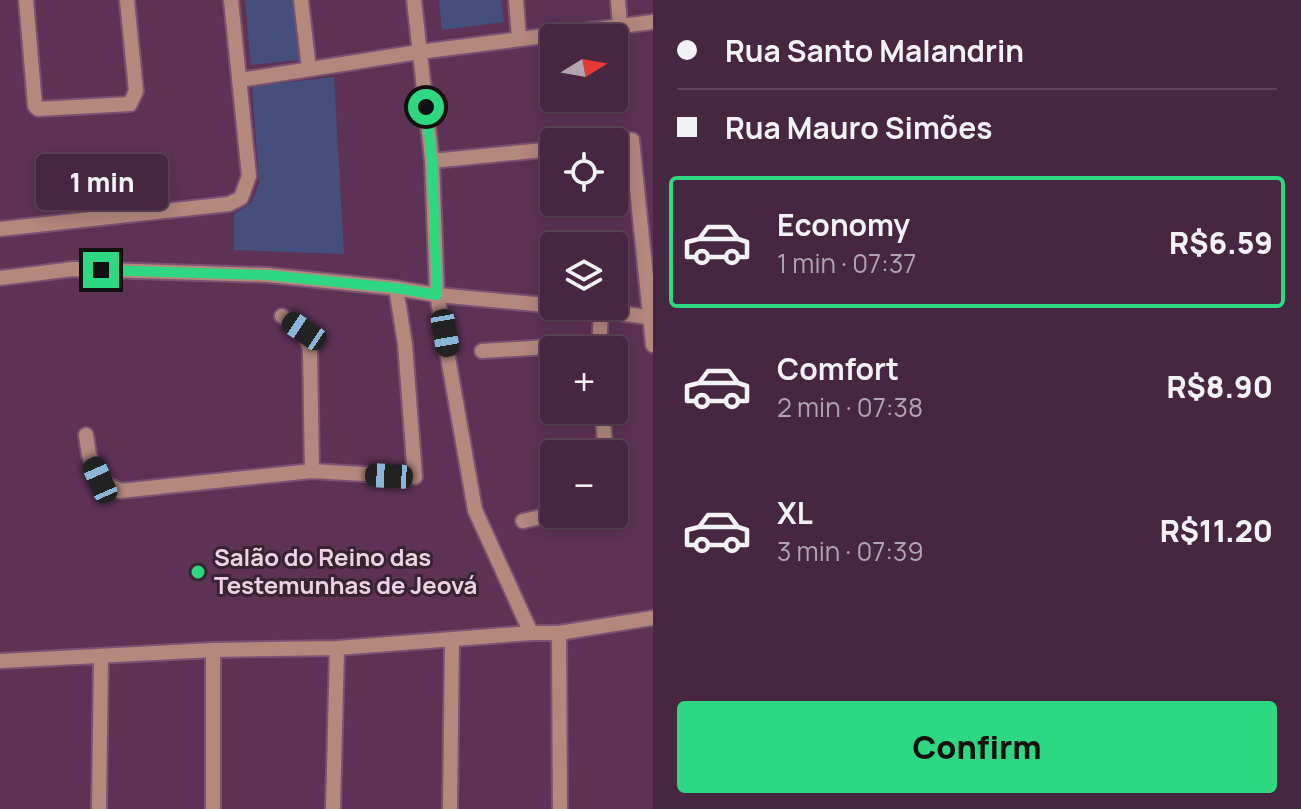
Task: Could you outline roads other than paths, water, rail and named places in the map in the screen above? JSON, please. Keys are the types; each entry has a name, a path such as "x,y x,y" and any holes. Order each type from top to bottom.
{"street":[{"path":"26,0 35,106 38,109 130,104 136,91 127,0"},
{"path":"0,229 229,204 241,198 249,176 231,0"},
{"path":"301,0 309,69"},
{"path":"414,0 432,161 437,295 475,510 531,633"},
{"path":"516,0 519,38"},
{"path":"618,0 620,24"},
{"path":"628,25 653,22"},
{"path":"240,80 540,36"},
{"path":"628,140 632,140 653,345"},
{"path":"432,161 540,150"},
{"path":"0,278 73,269 267,275 540,304"},
{"path":"86,435 89,455 100,480 120,491 312,471 415,477 405,344 396,288"},
{"path":"628,314 652,318"},
{"path":"282,316 304,331 310,349 312,471"},
{"path":"482,351 540,347"},
{"path":"523,521 540,517"},
{"path":"0,661 213,650 337,648 559,633 653,618"},
{"path":"559,633 560,809"},
{"path":"450,809 452,640"},
{"path":"333,809 337,648"},
{"path":"213,650 213,809"},
{"path":"99,809 101,656"}],"place":[{"name":"Salão do Reino das Testemunhas de Jeová","path":"198,572"}]}
